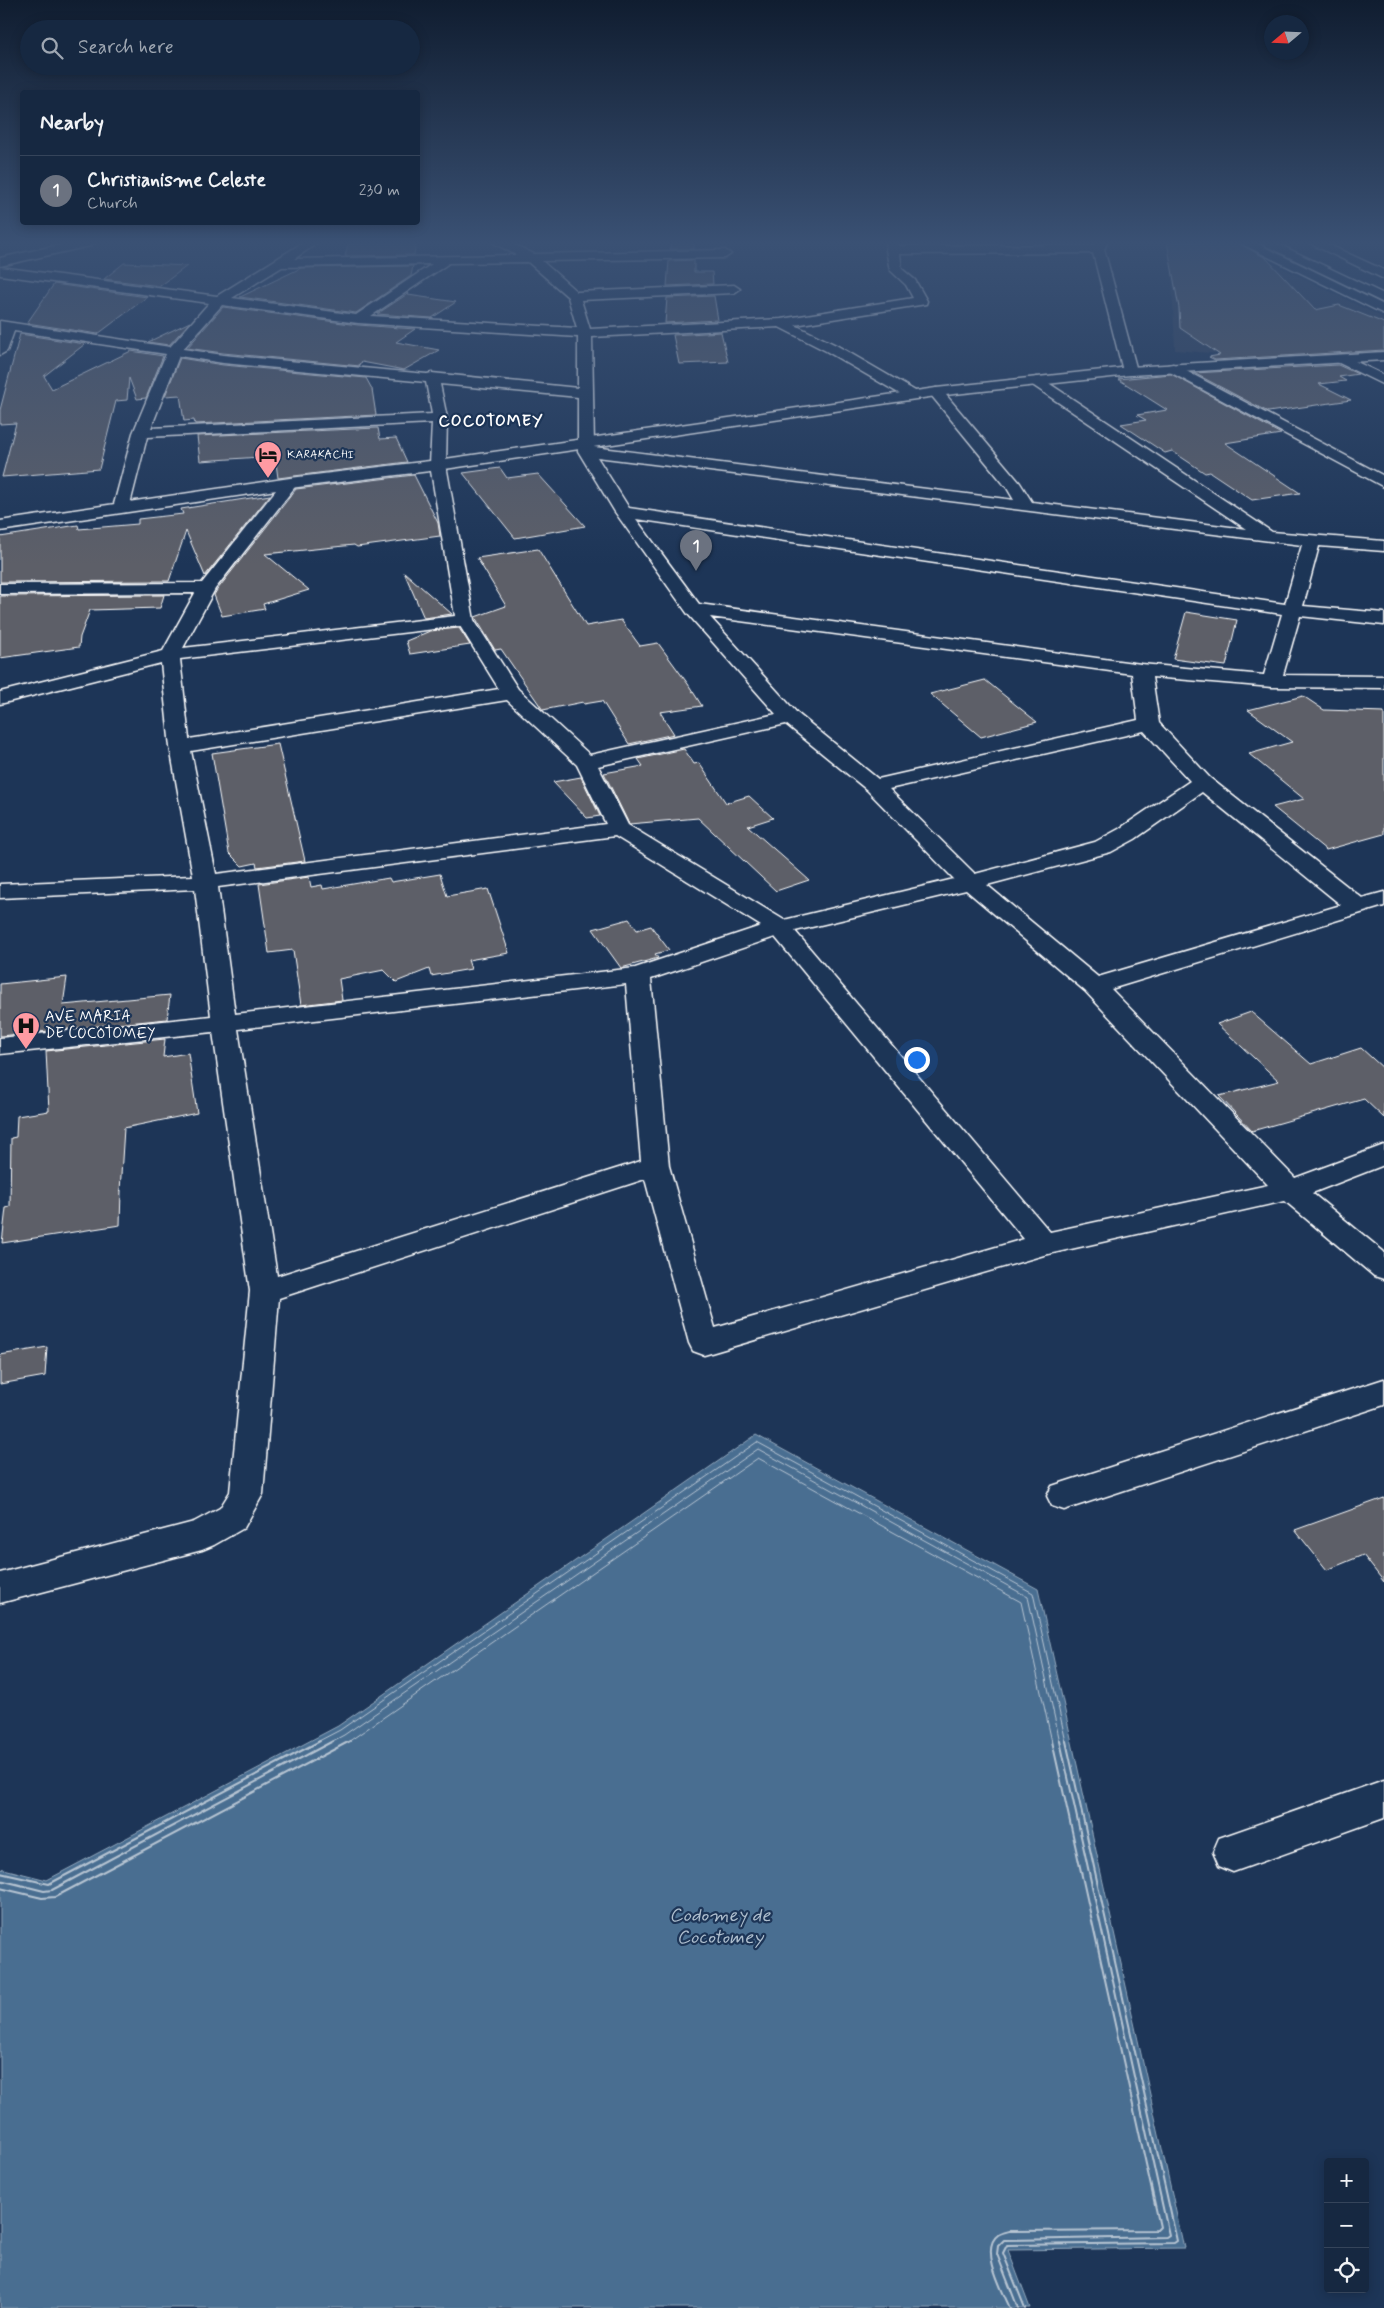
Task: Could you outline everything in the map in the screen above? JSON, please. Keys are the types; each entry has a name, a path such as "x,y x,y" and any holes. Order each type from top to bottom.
{"main road":[{"path":"166,350 223,359 432,377 584,393"},
{"path":"585,350 584,393 586,448 623,512 693,609 790,717 874,786 970,882 1094,986 1290,1190 1384,1268"},
{"path":"834,350 912,395"},
{"path":"1125,350 1130,370"},
{"path":"122,508 141,433 174,351"},
{"path":"0,526 290,483 586,448 936,392 1130,370 1384,356"},
{"path":"1342,359 1384,380"},
{"path":"1173,368 1384,482"},
{"path":"432,377 440,418 438,466 465,620 511,693 586,762 619,829 780,928 1044,1244"},
{"path":"1036,381 1270,537"},
{"path":"936,392 1014,486 1027,507"},
{"path":"141,433 440,418"},
{"path":"586,448 1027,507 1270,537 1384,546"},
{"path":"0,1588 202,1535 232,1518 246,1494 265,1291 224,1023 206,882 180,747 170,654 206,588 290,483"},
{"path":"623,512 1292,610 1384,619"},
{"path":"1272,681 1312,541"},
{"path":"0,589 206,588"},
{"path":"693,609 1141,670 1272,681 1384,682"},
{"path":"0,698 170,654 465,620"},
{"path":"1141,670 1149,724 1203,782 1358,907"},
{"path":"180,747 511,693"},
{"path":"586,762 790,717"},
{"path":"874,786 1149,724"},
{"path":"0,1046 224,1023 638,975 780,928 970,882 1103,847 1127,834 1203,782"},
{"path":"0,891 206,882 619,829"},
{"path":"1094,986 1384,899"},
{"path":"638,975 655,1166 704,1343 1044,1244 1290,1190 1384,1155"},
{"path":"265,1291 655,1166"},
{"path":"1064,1496 1384,1392"},
{"path":"1233,1852 1384,1799"}],"shaded area":[{"path":"1175,350 1254,350 1221,354"}],"water":[{"name":"Codomey de Cocotomey","path":"756,1435 1038,1589 1184,2248 1008,2250 1030,2308 0,2308 0,1868 47,1880 338,1726"}],"building":[{"path":"16,350 78,350 44,376 52,389 131,351 163,356 146,398 137,399 129,378 127,400 116,401 99,469 2,477 16,423 0,424 0,410"},
{"path":"199,350 439,350 404,370 362,362 359,364 360,366"},
{"path":"676,350 725,350 728,362 679,364"},
{"path":"1212,350 1384,350 1215,360 1209,357 1220,355"},
{"path":"180,358 223,365 366,378 372,389 376,415 195,424 194,420 184,421 180,395 165,396"},
{"path":"1338,365 1358,374 1339,377 1346,381 1319,384 1351,400 1268,412 1194,373"},
{"path":"1171,374 1281,434 1225,443 1300,493 1252,500 1210,472 1205,473 1172,451 1165,453 1121,424 1146,420 1137,415 1167,410 1118,379"},
{"path":"378,428 380,439 396,438 407,462 278,478 275,456 200,461 197,436"},
{"path":"500,468 507,478 538,474 585,526 515,538 463,473"},
{"path":"414,475 438,523 440,536 357,547 354,545 265,554 309,590 263,604 265,609 222,616 214,595 296,489"},
{"path":"270,495 205,576 186,531 169,581 0,582 0,537 78,525 79,529 138,524 138,519 183,514 181,509"},
{"path":"538,549 586,626 621,620 640,646 658,643 702,706 660,712 674,734 629,744 602,701 584,704 583,702 543,710 501,649 495,650 475,617 506,606 477,558"},
{"path":"404,572 452,614 424,618"},
{"path":"164,595 160,608 90,610 80,637 79,647 0,658 0,596"},
{"path":"1186,612 1237,620 1226,666 1173,659"},
{"path":"459,628 470,645 410,654 406,641 430,631"},
{"path":"985,680 1037,722 981,737 930,694"},
{"path":"1303,696 1324,710 1384,712 1384,834 1326,850 1273,807 1304,799 1249,754 1292,742 1248,710"},
{"path":"278,744 305,861 257,867 256,863 242,866 229,853 212,753"},
{"path":"684,749 694,764 699,763 726,803 749,796 773,818 748,826 809,880 776,891 698,818 629,824 604,773 643,766 638,759"},
{"path":"581,777 600,816 587,818 553,782"},
{"path":"440,874 447,896 488,889 509,953 468,960 471,969 431,976 429,969 396,982 384,970 339,979 342,1000 301,1005 293,950 269,953 259,884 309,877 311,887 322,885 323,889 389,878 391,882"},
{"path":"629,919 637,930 651,926 669,950 655,954 658,958 621,968 593,929"},
{"path":"67,977 63,1005 170,995 167,1019 0,1036 0,984"},
{"path":"1251,1012 1311,1064 1361,1048 1384,1069 1384,1118 1364,1099 1252,1131 1219,1096 1279,1081 1217,1024"},
{"path":"165,1039 163,1057 188,1053 197,1113 124,1128 120,1225 2,1243 6,1208 10,1207 11,1138 16,1137 17,1116 49,1111 46,1051"},
{"path":"47,1347 45,1376 0,1384 0,1355"},
{"path":"1384,1498 1384,1582 1363,1555 1327,1570 1295,1530"}],"place":[{"name":"KARAKACHI","path":"268,479"},
{"name":"Christianisme Celeste","path":"696,571"},
{"name":"AVE MARIA DE COCOTOMEY","path":"26,1050"}],"district":[{"name":"COCOTOMEY","path":"491,421"}]}
